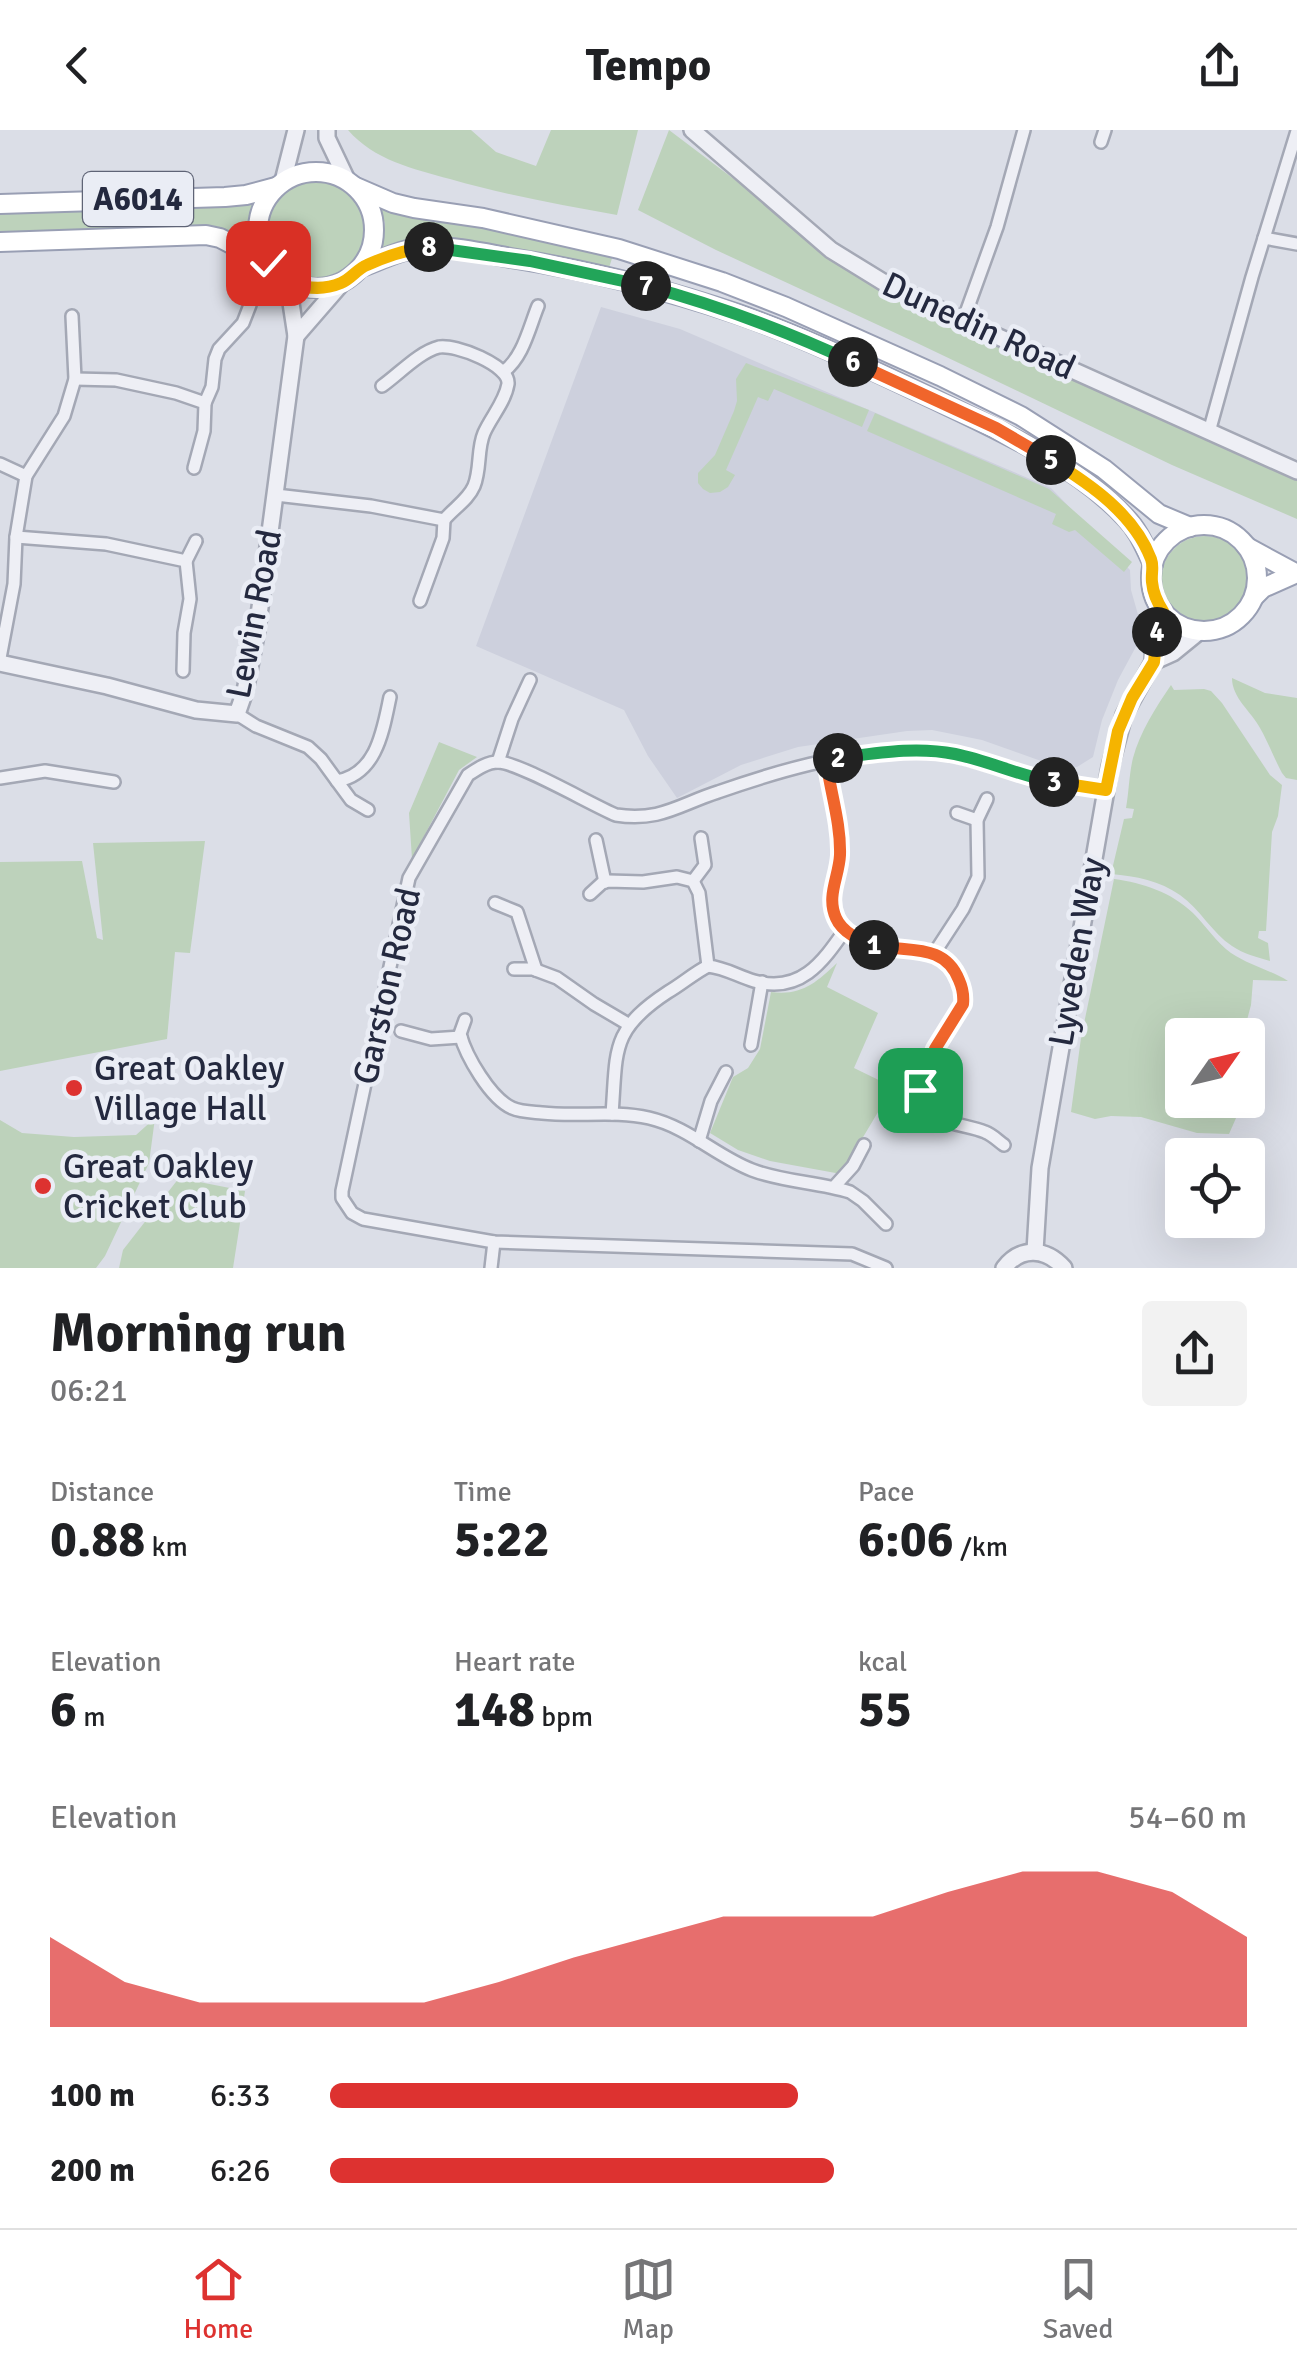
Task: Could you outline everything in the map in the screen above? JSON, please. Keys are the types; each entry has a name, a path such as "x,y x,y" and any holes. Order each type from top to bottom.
{"main road":[{"path":"1153,564 1139,534 1126,518 1047,457 904,385 739,314 622,280 430,247 407,249 362,267 342,283 310,288 295,284 275,270 260,248 259,216 280,184 298,174 331,173 393,203 483,218 619,249 722,282 786,307 1022,416 1104,469 1159,514 1190,527"},
{"name":"A6014","path":"0,204 225,198 280,184"},
{"path":"351,184 367,201 373,217 374,235 362,267"},
{"name":"A6014","path":"0,242 206,235 220,238 275,270"},
{"path":"1254,597 1255,562 1247,547 1222,528 1190,527 1174,535 1161,547 1153,564 1154,597 1163,611 1186,628 1200,631 1217,630 1233,623 1263,588 1296,573"},
{"path":"1247,547 1296,573"}],"street":[{"path":"280,184 296,130"},
{"path":"327,130 327,138 351,184"},
{"name":"Dunedin Road","path":"692,130 831,250 883,282 1297,471"},
{"path":"963,320 998,227 1024,130"},
{"path":"1209,432 1297,130"},
{"path":"1264,238 1297,244"},
{"name":"Lewin Road","path":"0,660 196,710 237,714 258,630 296,336 290,304 275,270"},
{"path":"296,336 342,283"},
{"path":"194,468 215,359 219,348 243,322 250,305"},
{"path":"503,372 518,356 538,306"},
{"path":"0,660 14,584 16,537 26,476 64,416 75,378 72,316"},
{"path":"382,386 421,357 448,346 490,362 508,382 482,440 473,489 444,520 443,538 420,601"},
{"path":"75,378 116,380 206,403"},
{"path":"0,464 26,476"},
{"path":"276,494 444,520"},
{"path":"16,537 106,544 186,560"},
{"path":"183,671 190,599 186,560 196,541"},
{"name":"Lyveden Way","path":"1035,1251 1040,1168 1106,790 1124,715 1154,662 1154,640 1163,611"},
{"name":"Lyveden Way","path":"1154,662 1200,631"},
{"path":"530,680 498,762 517,767 616,816 663,814 716,792 826,759 904,750 928,750 1040,780 1106,790"},
{"path":"338,781 356,774 374,754 390,697"},
{"path":"237,714 308,747 322,759 350,800 368,810"},
{"path":"826,759 840,856 832,895 836,920 869,944 935,952 953,968 964,996 958,1015 935,1049 921,1088 922,1099 939,1118 986,1132 1004,1145"},
{"name":"Garston Road","path":"498,762 468,775 410,878 346,1167 342,1198 352,1213 362,1220 494,1242 852,1254 886,1268"},
{"path":"0,778 44,771 114,782"},
{"path":"935,952 978,877 977,820 987,800"},
{"path":"957,814 977,820"},
{"path":"693,881 706,865 701,838"},
{"path":"596,840 606,882"},
{"path":"590,894 606,882 677,878 693,881 700,892 708,966"},
{"path":"495,903 517,912 536,970"},
{"path":"612,1114 616,1058 628,1024 648,1006 708,966 780,984 805,976 823,960 845,930"},
{"path":"514,968 536,970 557,978 628,1024"},
{"path":"751,1045 762,982"},
{"path":"465,1020 460,1037 488,1088 510,1108 569,1116 612,1114 664,1122 754,1170 850,1192 886,1224"},
{"path":"401,1031 430,1039 460,1037"},
{"path":"699,1140 726,1072"},
{"path":"899,1089 921,1088"},
{"path":"834,1187 864,1145"},
{"path":"862,1224 874,1213"},
{"path":"492,1268 494,1242"},
{"path":"1004,1268 1019,1254 1035,1251 1055,1259 1064,1268"}],"shaded area":[{"path":"601,307 680,329 1051,488 1130,570 1141,625 1139,641 1102,720 1093,757 1077,767 1062,766 982,740 932,730 907,731 798,747 741,765 677,798 648,756 624,710 476,646"}],"green space":[{"path":"348,130 471,130 496,152 536,166 551,130 638,130 617,215 512,195 408,167 370,149"},
{"path":"669,130 831,259 1067,375 1297,481 1297,519 1172,465 638,210"},
{"path":"317,180 345,188 359,202 367,230 359,258 345,272 317,280 289,272 275,258 267,230 275,202 289,188"},
{"path":"254,201 252,242 211,225 0,232 0,212"},
{"path":"379,208 428,220 513,231 613,255 609,268 380,251 385,223"},
{"path":"746,363 869,410 862,427 774,389 768,401 758,397 726,470 735,475 728,487 710,493 698,483 698,473 715,455 737,401 736,379"},
{"path":"875,413 1049,489 1132,562 1124,572 1075,530 1069,532 1052,524 1056,514 867,431"},
{"path":"1205,536 1236,549 1249,580 1236,611 1205,624 1174,611 1161,580 1174,549"},
{"path":"1232,678 1265,693 1297,698 1297,780 1282,773 1260,728 1238,698"},
{"path":"1171,685 1174,690 1211,691 1270,775 1282,785 1272,832 1266,931 1259,931 1258,938 1268,943 1270,961 1232,946 1172,890 1147,880 1111,874 1124,819 1132,818 1134,809 1126,808 1136,748"},
{"path":"439,742 477,757 459,770 412,859 409,813"},
{"path":"205,841 190,953 175,952 167,1039 0,1071 0,862 82,861 97,938 103,940 93,843"},
{"path":"1114,879 1146,886 1175,899 1231,953 1288,981 1253,980 1248,1018 1165,1018 1165,1118 1236,1118 1229,1134 1197,1133 1141,1117 1095,1119 1071,1112 1081,1038"},
{"path":"837,963 827,987 878,1013 854,1068 893,1087 841,1174 770,1161 738,1150 710,1133 733,1077 748,1068 760,1049 771,992 791,992 807,986"},
{"path":"155,1118 149,1163 96,1268 0,1268 0,1120 22,1133 74,1137 136,1135"},
{"path":"179,1178 245,1191 233,1268 119,1268 123,1250"}],"place":[{"name":"Great Oakley Village Hall","path":"74,1088"},
{"name":"Great Oakley Cricket Club","path":"43,1186"}],"route":[{"path":"268,263 281,277 295,284 326,288 342,283 362,267 407,249 430,247 530,261 622,280 739,314 996,428 1062,466 1107,500 1139,534 1153,564 1154,597 1163,611 1154,640 1154,662 1118,731 1106,790 1040,780 956,754 928,750 826,759 840,856 832,895 836,920 869,944 935,952 953,968 962,987 963,1004 935,1049 920,1090"}]}
